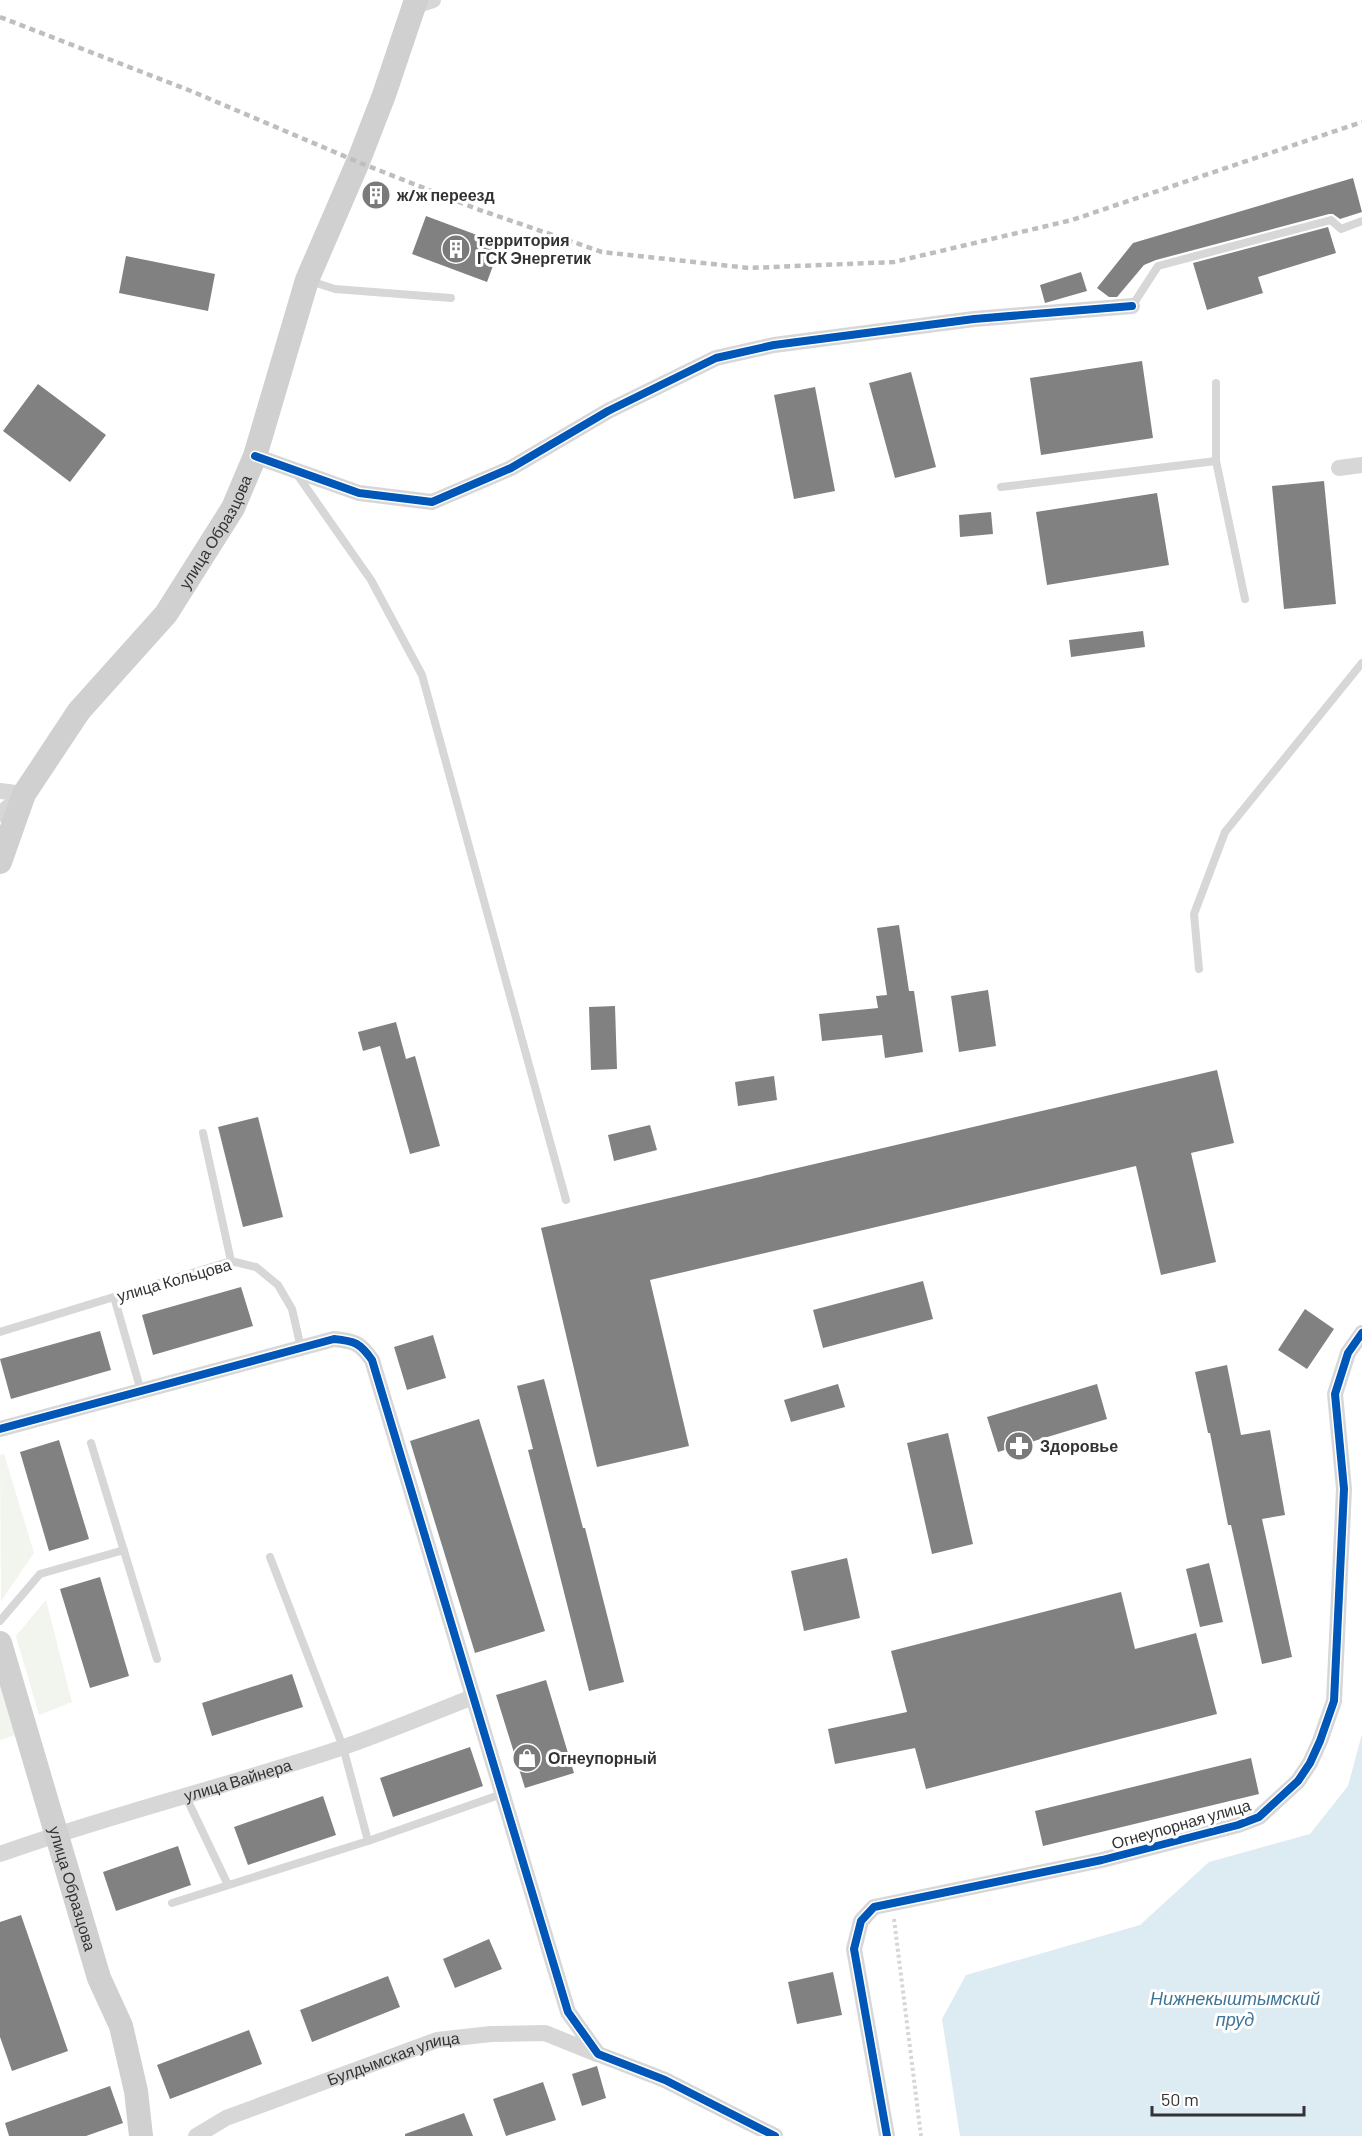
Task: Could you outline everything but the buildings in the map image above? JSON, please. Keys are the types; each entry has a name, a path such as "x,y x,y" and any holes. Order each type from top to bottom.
{"main road":[{"name":"улица Образцова","path":"0,862 24,794 80,711 166,614 233,508 255,456 307,279 358,162 421,2"},
{"name":"улица Образцова","path":"0,1643 99,1978 121,2026 135,2091 141,2136"}],"street":[{"path":"255,456 359,494 432,502 511,468 608,411 716,358 774,345 974,319 1132,306"},
{"path":"1339,468 1362,465"},
{"path":"0,791 24,794"},
{"path":"0,813 24,794"},
{"name":"Огнеупорная улица","path":"887,2136 854,1949 861,1921 874,1907 1102,1860 1238,1825 1259,1817 1298,1781 1310,1762 1334,1701 1344,1489 1335,1394 1348,1353 1362,1333"},
{"path":"0,1429 334,1339 351,1341 363,1346 372,1360 568,2012 598,2054"},
{"name":"улица Вайнера","path":"0,1854 56,1834 186,1797 343,1748 473,1697"},
{"name":"Булдымская улица","path":"196,2136 226,2118 437,2040 491,2034 545,2033 665,2080 775,2136"}],"lane":[{"path":"1132,306 1158,266 1331,220 1341,229 1362,221"},
{"path":"307,279 335,289 452,298"},
{"path":"1216,382 1216,461 1245,599"},
{"path":"1001,487 1216,461"},
{"path":"294,470 371,580 422,675 566,1200"},
{"path":"1199,969 1194,914 1225,832 1362,663"},
{"path":"203,1133 231,1261"},
{"name":"улица Кольцова","path":"0,1332 231,1261 256,1267 278,1285 292,1309 301,1348"},
{"path":"114,1297 141,1391"},
{"path":"91,1443 157,1659"},
{"path":"0,1621 40,1574 124,1550"},
{"path":"270,1557 343,1748 368,1841"},
{"path":"172,1903 368,1841 502,1794"},
{"path":"186,1797 228,1885"}],"path":[{"path":"892,1902 921,2136"}],"shaded area":[{"path":"4,1454 34,1553 1,1601 0,1455"},
{"path":"46,1600 72,1702 39,1715 16,1636"},
{"path":"0,1684 16,1735 0,1740"}],"water":[{"name":"Нижнекыштымский пруд","path":"1362,1734 1362,2136 960,2136 942,2019 966,1975 1140,1925 1209,1862 1310,1834 1348,1786"}],"railway":[{"path":"0,17 191,91 358,162 477,209 602,252 749,268 894,262 1072,220 1362,122"}],"cycle path":[{"path":"255,456 359,493 432,502 511,468 608,411 716,358 774,345 974,319 1132,306"},
{"path":"887,2136 854,1949 861,1921 874,1907 1102,1860 1238,1825 1259,1817 1298,1781 1310,1763 1334,1701 1344,1489 1335,1394 1348,1353 1362,1333"},
{"path":"0,1429 334,1339 360,1346 372,1360 568,2012 598,2054 665,2080 775,2136"}],"place":[{"name":"ж/ж переезд","path":"376,195"},
{"name":"территория ГСК Энергетик","path":"456,249"},
{"name":"Здоровье","path":"1019,1446"},
{"name":"Огнеупорный","path":"527,1758"}]}
